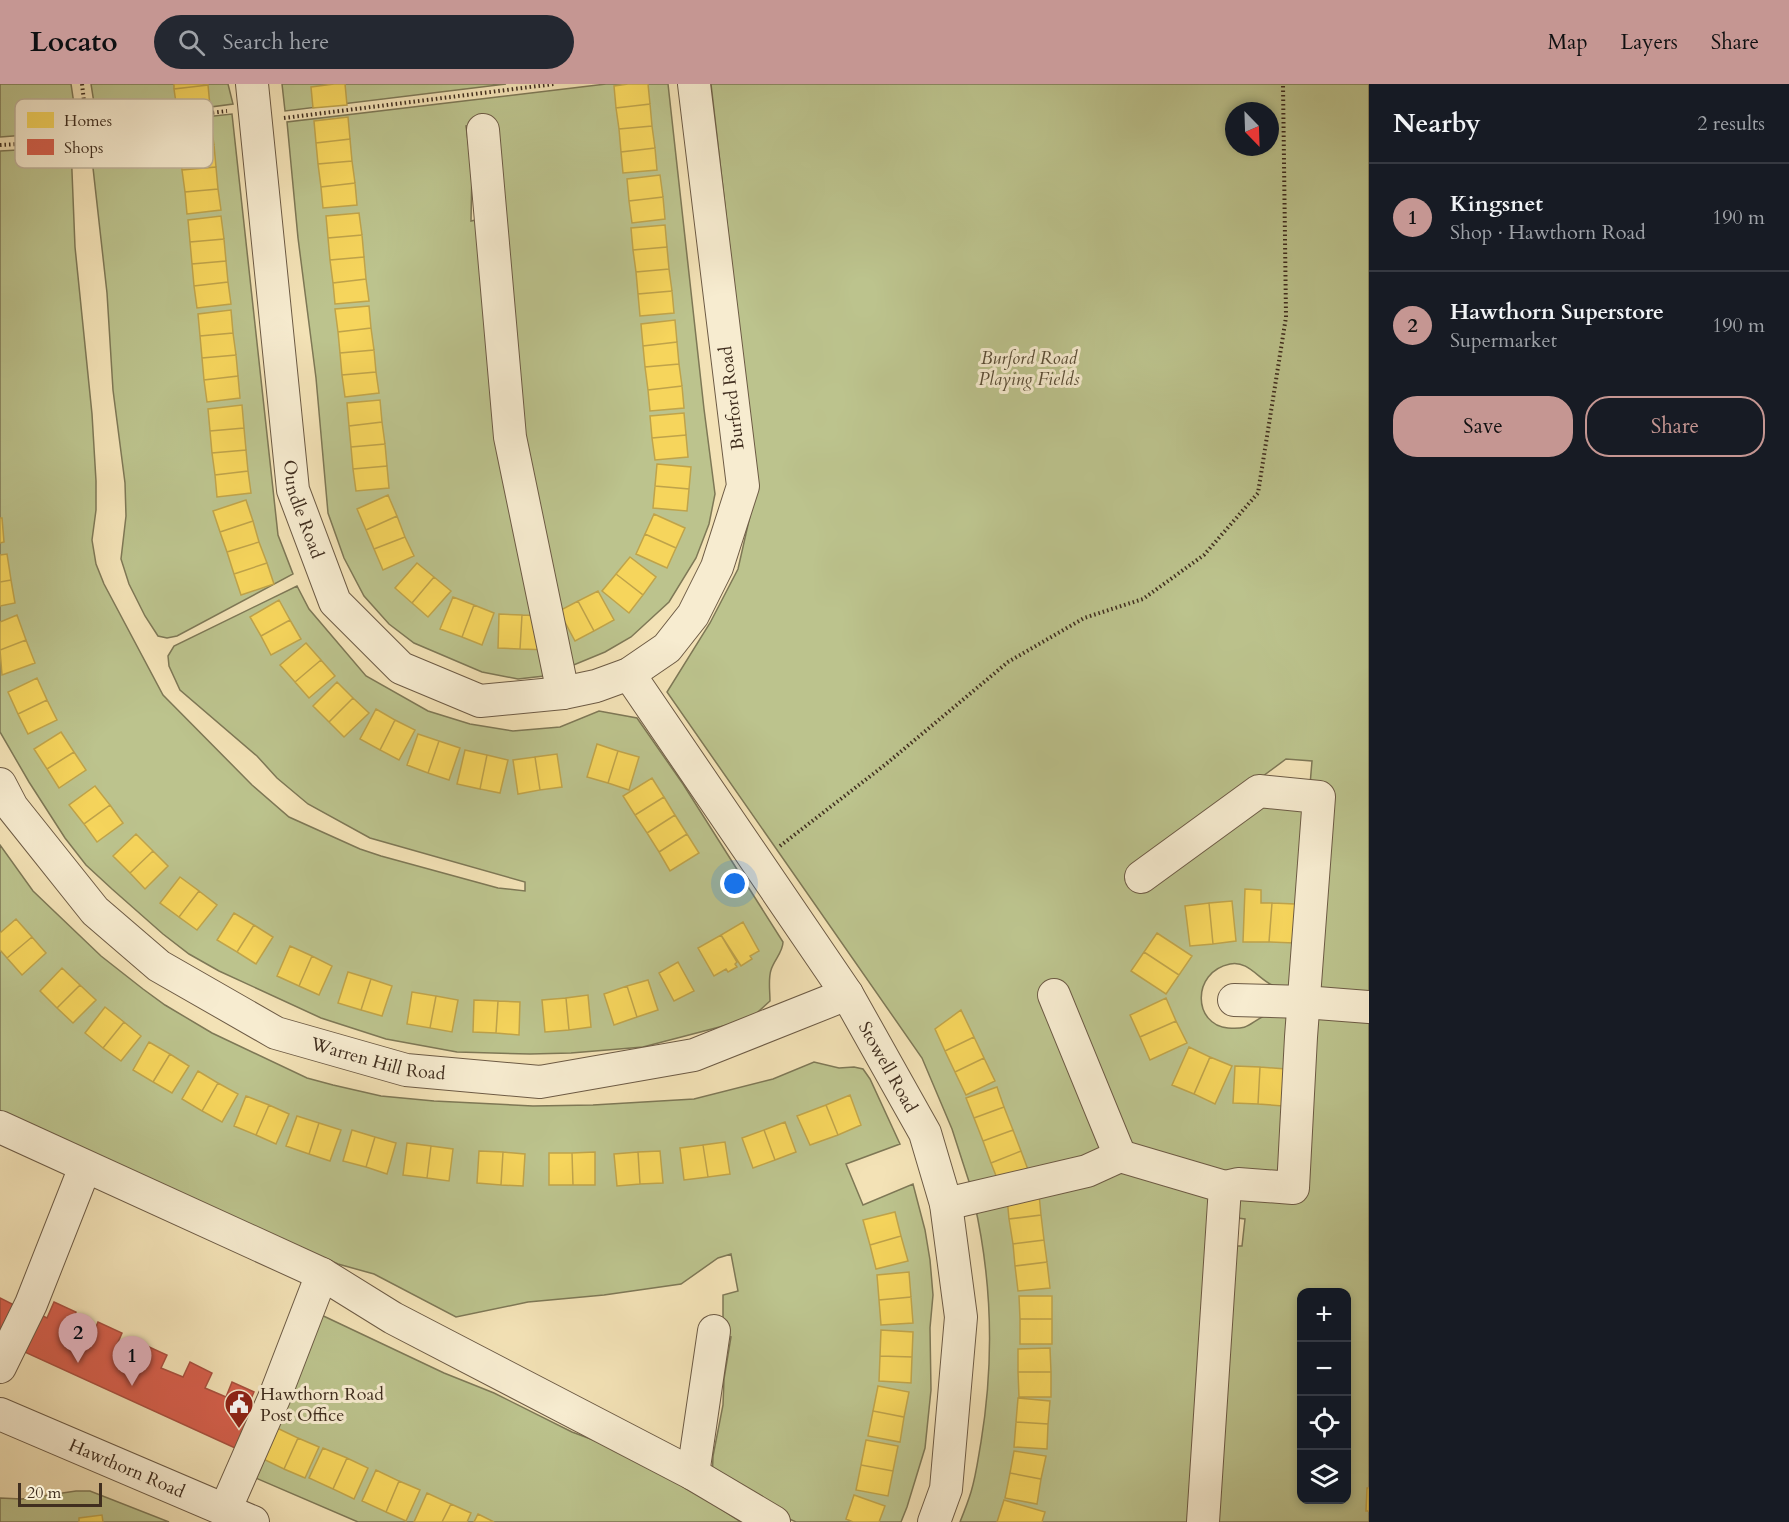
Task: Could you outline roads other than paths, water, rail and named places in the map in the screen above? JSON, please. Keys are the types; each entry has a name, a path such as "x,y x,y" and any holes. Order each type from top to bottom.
{"street":[{"name":"Burford Road","path":"629,674 667,648 693,615 717,567 742,486 694,84"},
{"name":"Oundle Road","path":"254,104 293,490 335,602 401,668 480,701 563,693 596,686 629,674"},
{"path":"483,130 510,437 563,693"},
{"name":"Stowell Road","path":"629,674 847,994 925,1133 946,1204 961,1317 946,1489 934,1522"},
{"name":"Warren Hill Road","path":"0,784 12,807 95,911 159,966 276,1033 406,1070 540,1082 694,1055 847,994"},
{"path":"946,1204 1087,1172 1120,1156 1225,1187 1238,1184 1293,1188 1318,797 1259,791 1141,877"},
{"path":"1054,995 1120,1156"},
{"path":"1234,1000 1304,1002 1369,1008"},
{"path":"0,1127 322,1274 393,1318 693,1474 774,1522"},
{"path":"0,1367 31,1304 85,1167"},
{"path":"1203,1522 1225,1187"},
{"path":"239,1516 275,1396 322,1274"},
{"path":"693,1474 714,1331"},
{"name":"Hawthorn Road","path":"0,1414 239,1516"}],"place":[{"name":"Hawthorn Superstore","path":"78,1363"},
{"name":"Kingsnet","path":"132,1386"},
{"name":"Hawthorn Road Post Office","path":"239,1430"}],"park label":[{"name":"Burford Road Playing Fields","path":"1029,368"}]}
